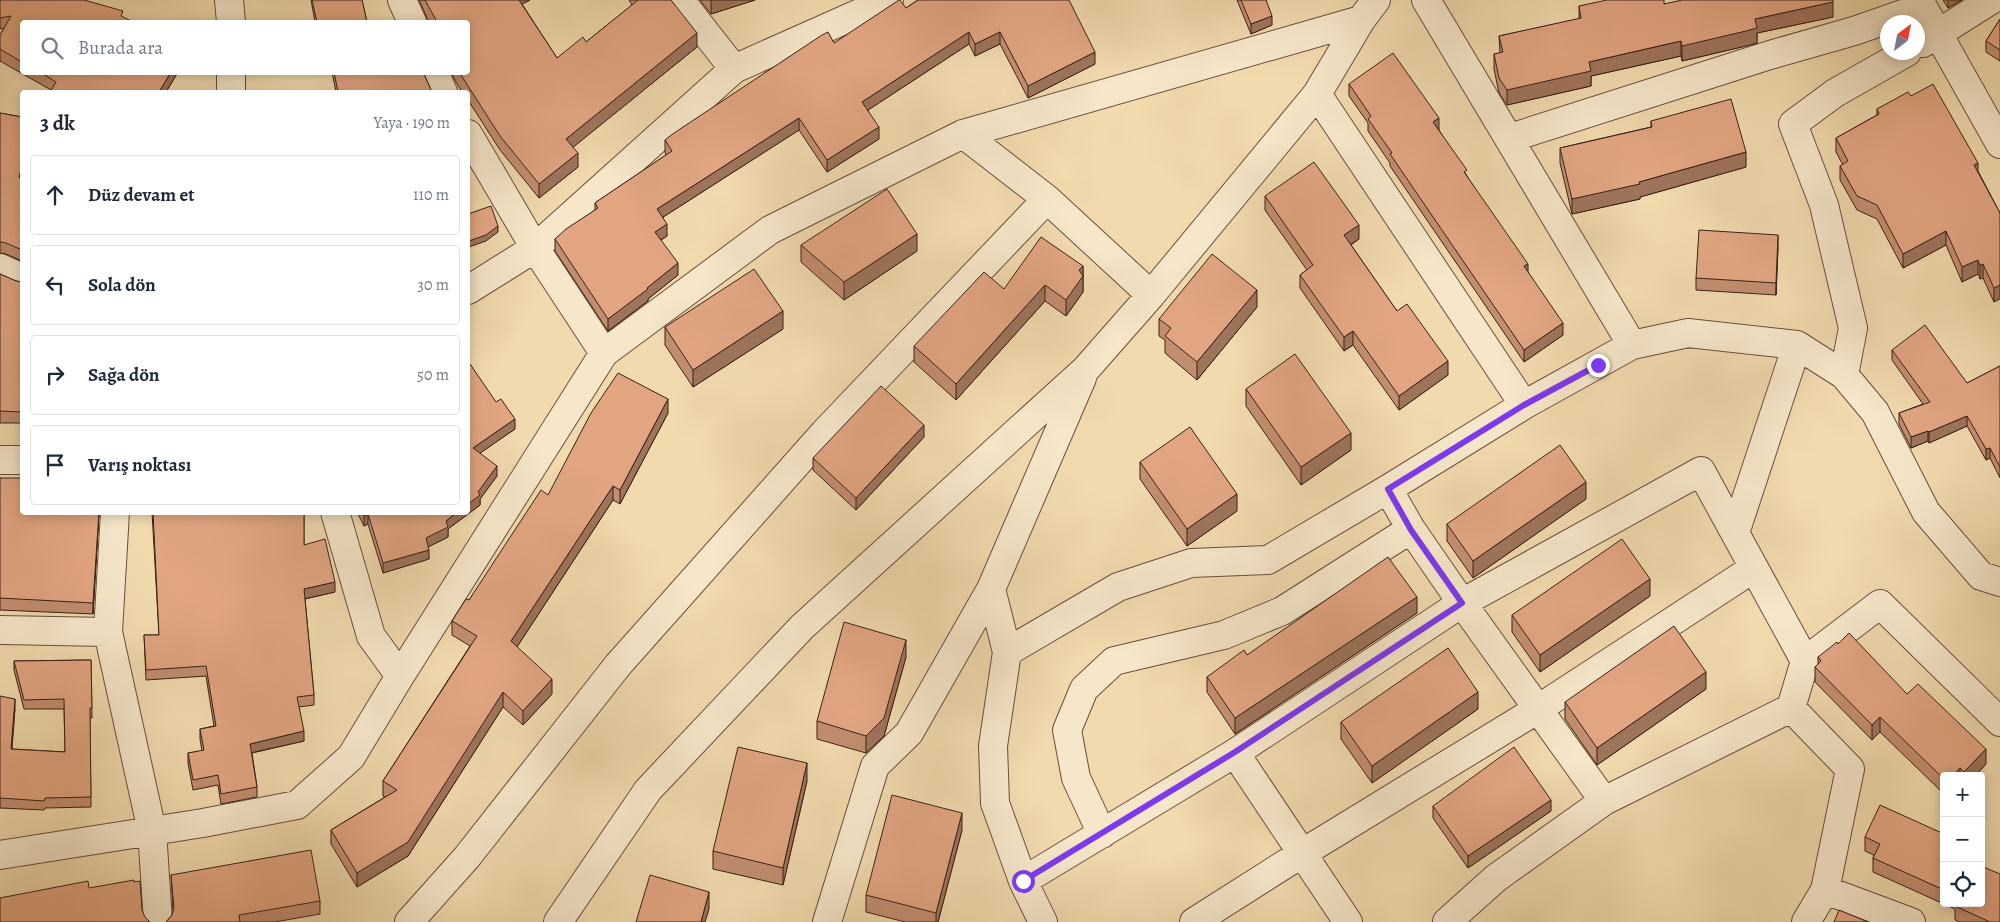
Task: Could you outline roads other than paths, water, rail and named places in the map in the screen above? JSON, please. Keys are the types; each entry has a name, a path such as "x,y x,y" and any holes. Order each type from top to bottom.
{"street":[{"path":"229,0 231,20"},
{"path":"402,0 411,20"},
{"path":"680,0 734,69"},
{"path":"470,289 535,248 734,69 889,0"},
{"path":"1426,0 1632,345"},
{"path":"1928,41 1992,0"},
{"path":"1510,138 1770,55 1854,31 1921,3 1928,41 2000,144"},
{"path":"558,922 648,790 802,626 1086,369 1151,295 1316,94 1368,10"},
{"path":"0,854 203,823 298,804 350,757 604,353 770,230 963,134 1368,10"},
{"path":"1844,374 1853,328 1824,205 1793,124 1835,93 1893,60"},
{"path":"231,75 231,90"},
{"path":"435,75 442,90"},
{"path":"1316,94 1524,405"},
{"path":"963,134 1047,199 1151,295"},
{"path":"470,137 535,248 604,353"},
{"path":"409,922 467,857 618,665 824,433 1047,199"},
{"path":"0,268 20,277"},
{"path":"1007,652 1118,586 1191,563 1268,560 1524,405 1632,345 1688,332 1797,345 1844,374 1874,412 1926,512 1981,576 2000,582"},
{"path":"1734,533 1797,345"},
{"path":"827,922 875,766 909,733 991,589 1086,369"},
{"path":"0,460 20,460"},
{"path":"1023,881 1235,752 1462,603 1700,471 1805,661"},
{"path":"1388,489 1411,530 1604,801"},
{"path":"115,515 108,632 152,831 158,922"},
{"path":"336,515 371,636 400,676"},
{"path":"1102,834 1076,778 1067,730 1084,689 1114,661 1224,634 1282,611 1411,530"},
{"path":"1194,922 1301,854 1538,710 1754,568"},
{"path":"991,589 1007,652 993,746 995,803 1023,881 1043,922"},
{"path":"1448,922 1496,878 1604,801 1791,708 1805,661 1880,604 2000,722"},
{"path":"0,630 108,632"},
{"path":"1791,708 1850,769 1825,890 1806,922"},
{"path":"1235,752 1348,922"},
{"path":"1825,890 1911,922"}]}
